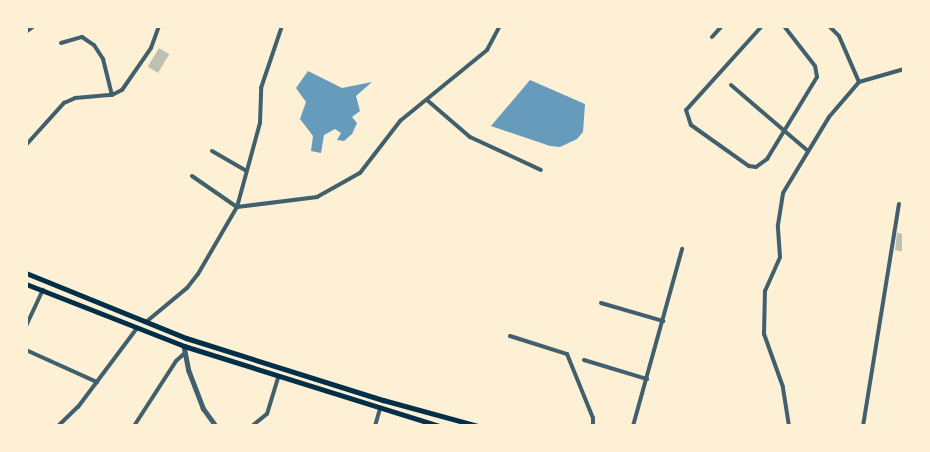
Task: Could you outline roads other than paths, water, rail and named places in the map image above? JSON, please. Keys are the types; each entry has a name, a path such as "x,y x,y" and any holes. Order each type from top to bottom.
{"main road":[{"path":"26,272 186,338 364,395 478,426"},
{"path":"26,284 184,346 380,409 440,426"},
{"path":"184,346 186,338"}],"street":[{"path":"26,32 34,26"},
{"path":"26,144 64,103 75,98 112,95 122,90 151,48 159,26"},
{"path":"146,322 192,281 237,207 260,123 261,88 282,26"},
{"path":"192,176 237,207 317,198 360,173 400,121 487,50 500,26"},
{"path":"712,37 722,26"},
{"path":"762,26 690,103 686,118 691,125 750,166 756,168 767,159 818,73 784,26"},
{"path":"829,26 838,36 859,82"},
{"path":"61,43 82,37 94,45 103,59 112,95"},
{"path":"789,426 783,387 764,334 765,291 780,257 778,225 783,193 829,117 859,82 902,70 904,77"},
{"path":"731,85 786,128 808,151"},
{"path":"427,100 470,137 541,170"},
{"path":"212,150 246,170"},
{"path":"863,426 899,204"},
{"path":"633,425 648,378 682,249"},
{"path":"26,326 43,290"},
{"path":"601,303 663,321"},
{"path":"58,426 78,407 137,328"},
{"path":"510,336 567,354 593,418 592,426"},
{"path":"184,346 203,408 216,426"},
{"path":"26,350 97,382"},
{"path":"134,426 176,361 185,353"},
{"path":"584,360 648,378"},
{"path":"252,426 268,414 278,377"},
{"path":"375,426 380,409"}],"water":[{"path":"308,71 342,88 372,82 356,96 360,111 352,117 357,123 352,134 344,141 337,140 341,133 335,129 324,135 321,153 311,151 313,136 300,119 306,102 296,88"},
{"path":"530,80 585,104 583,132 577,139 560,147 550,146 491,126"}]}
